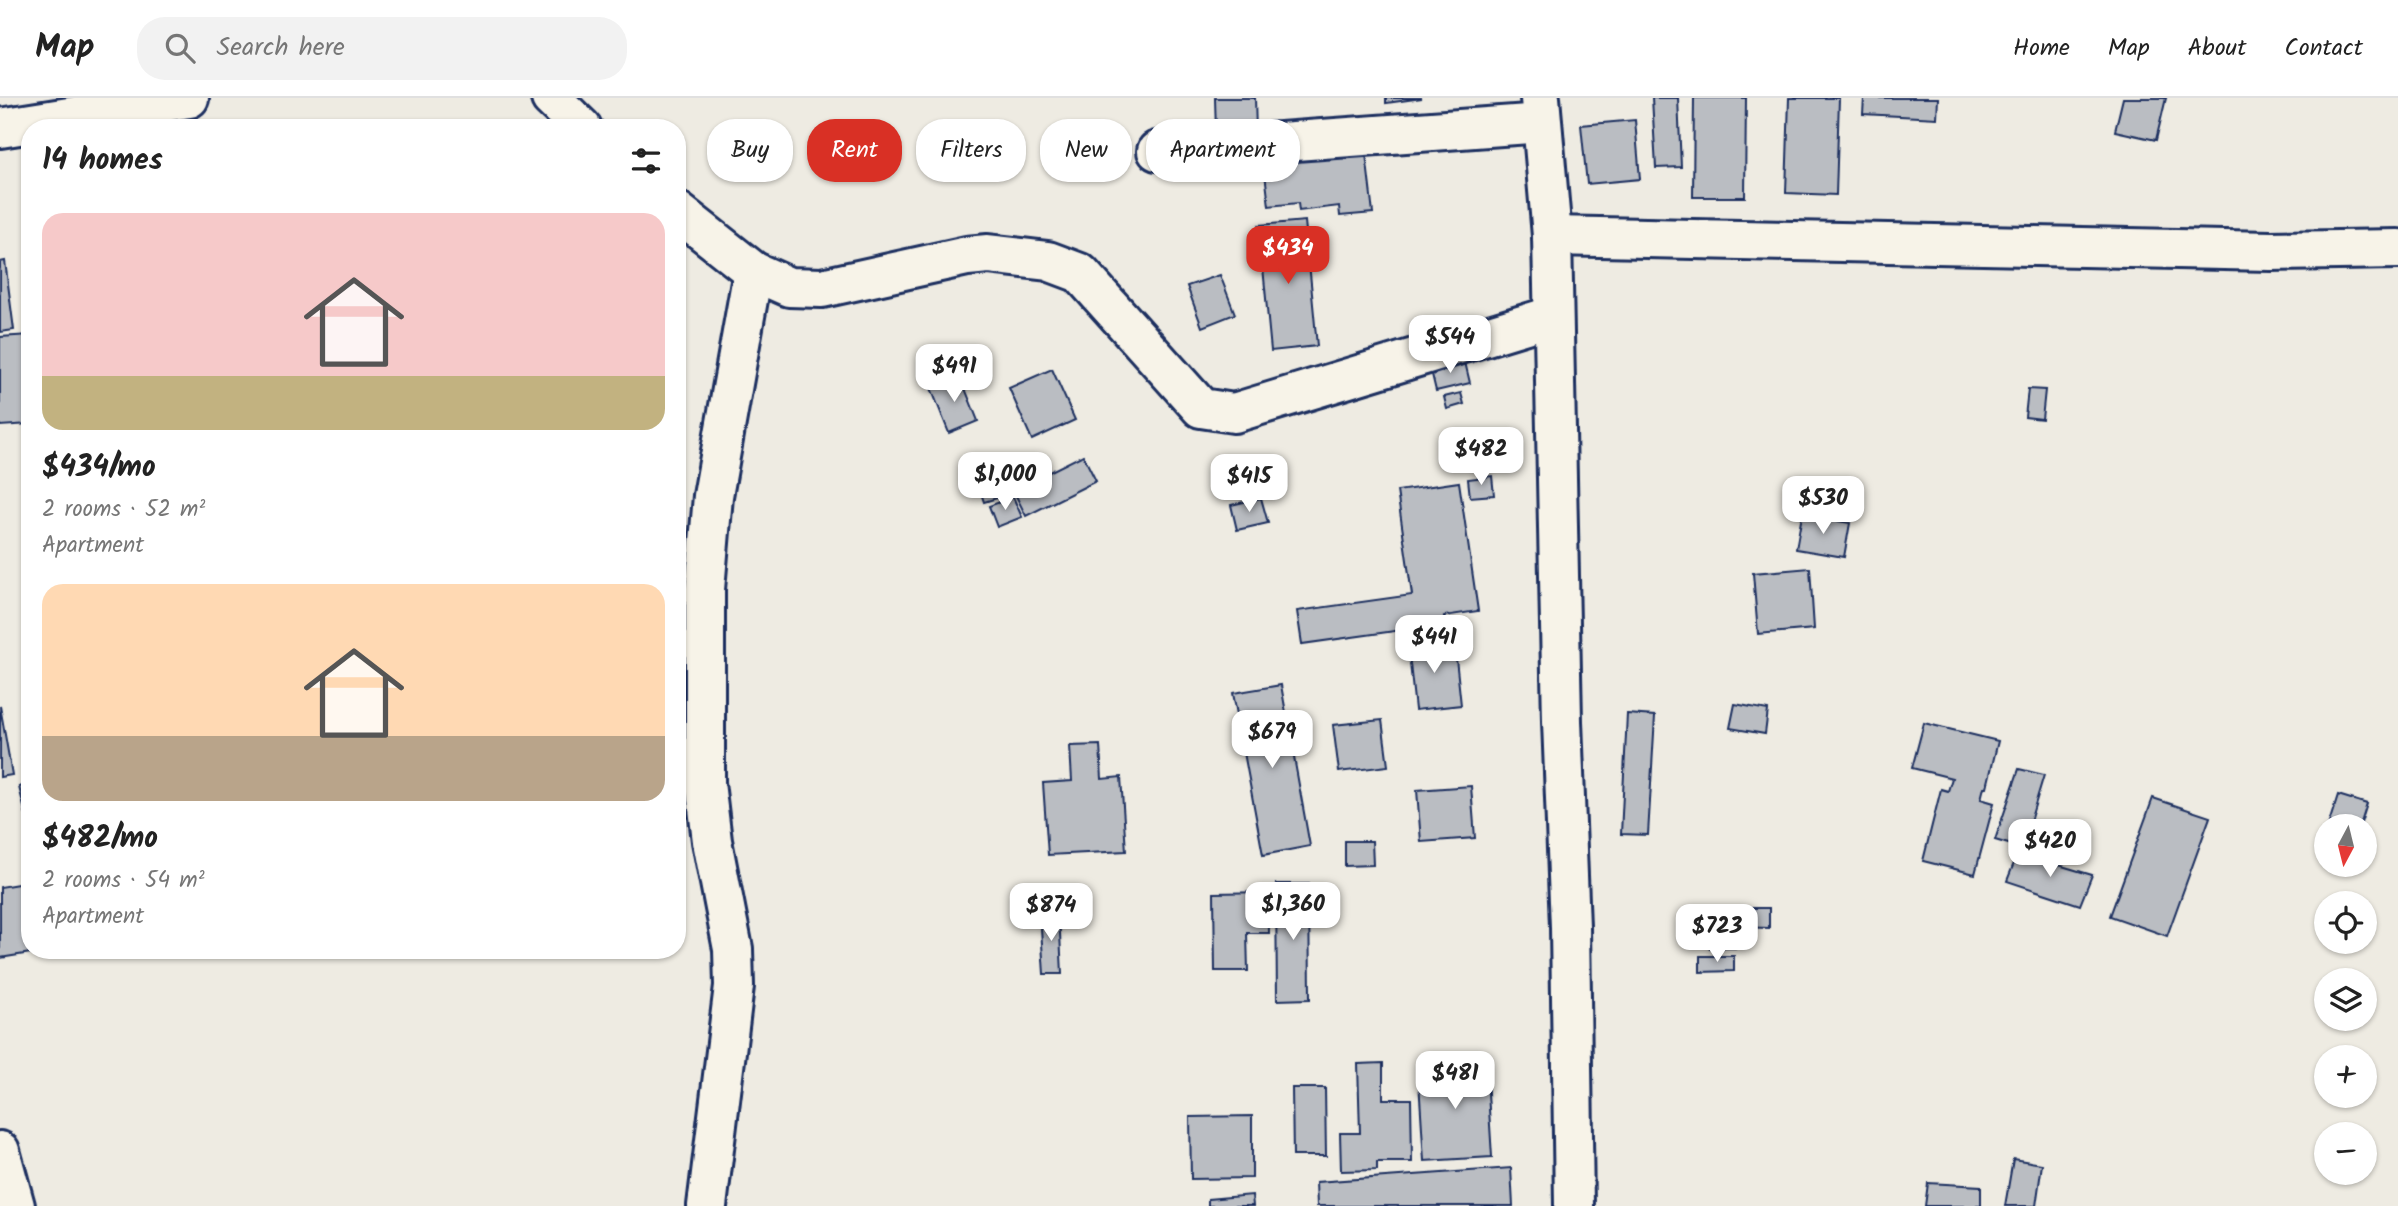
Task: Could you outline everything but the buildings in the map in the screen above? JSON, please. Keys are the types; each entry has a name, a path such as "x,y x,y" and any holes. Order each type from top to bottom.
{"street":[{"path":"57,119 190,98"},
{"path":"551,98 573,119"},
{"path":"1300,135 1541,110 1552,236 1562,721 1570,927 1574,1206"},
{"path":"0,128 21,125"},
{"path":"686,218 752,271 789,287 822,288 967,256 988,254 1048,261 1080,273 1201,408 1234,413 1552,316"},
{"path":"1552,236 2271,251 2398,249"},
{"path":"707,1206 734,986 733,950 712,841 705,783 705,589 713,496 752,271"},
{"path":"0,1151 15,1206"}]}
